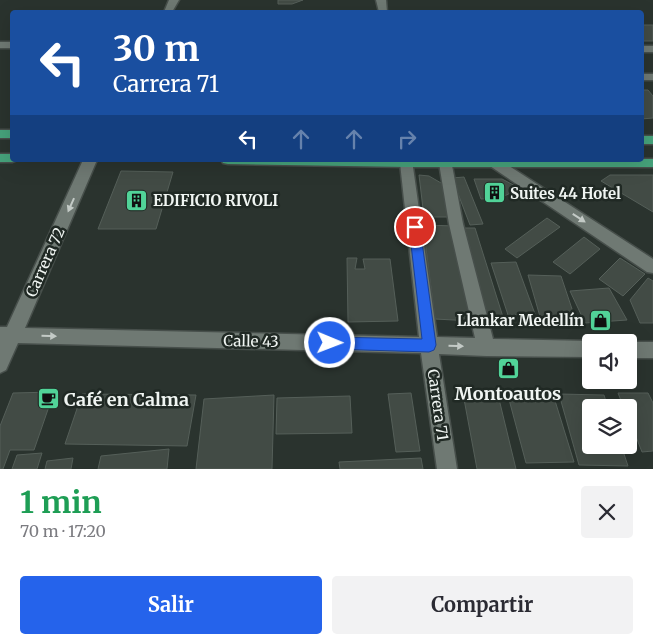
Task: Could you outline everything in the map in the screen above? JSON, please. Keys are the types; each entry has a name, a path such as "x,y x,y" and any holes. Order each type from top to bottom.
{"main road":[{"path":"347,162 653,163"}],"street":[{"name":"Carrera 72","path":"0,364 7,335 89,162"},
{"name":"Carrera 71","path":"407,163 429,345 447,469"},
{"path":"446,163 456,224 486,348"},
{"path":"495,163 653,266"},
{"name":"Calle 43","path":"7,335 582,349"},
{"path":"637,350 653,350"}],"building":[{"path":"278,0 303,0 292,4 278,4"},
{"path":"644,25 653,25 653,41 644,41"},
{"path":"644,90 648,90 653,96 653,118 644,119"},
{"name":"EDIFICIO RIVOLI","path":"121,171 173,172 156,229 98,229"},
{"path":"419,175 429,176 448,187 454,217 424,217"},
{"path":"610,175 653,175 653,212 601,181"},
{"path":"464,177 483,224 470,225 452,178"},
{"name":"Suites 44 Hotel","path":"474,179 502,179 521,189 499,198 481,199"},
{"path":"547,218 560,227 517,258 505,249"},
{"path":"423,225 455,226 472,321 435,319"},
{"path":"458,228 475,228 503,317 484,318"},
{"path":"584,237 600,249 570,274 553,262"},
{"path":"347,258 357,258 355,269 365,269 363,259 390,259 398,321 348,322"},
{"path":"620,258 645,274 623,296 599,279"},
{"path":"516,262 535,314 508,315 491,263"},
{"path":"528,275 561,276 576,321 541,320"},
{"path":"648,278 653,281 653,323 640,323 630,300"},
{"path":"609,288 627,320 585,323 570,291"},
{"path":"552,391 574,462 526,463 507,392"},
{"path":"54,392 34,450 10,450 3,469 0,469 0,426 13,393"},
{"path":"411,393 420,451 396,452 388,394"},
{"path":"618,393 648,393 653,403 653,451 642,452 637,439 637,399 620,399"},
{"path":"82,394 196,395 187,446 65,444"},
{"path":"559,394 604,395 605,399 582,399 582,454 624,454 628,466 579,465"},
{"path":"274,395 272,469 196,469 204,399"},
{"path":"350,396 352,433 276,434 277,398"},
{"path":"464,399 499,399 516,469 477,469"},
{"path":"169,449 167,469 98,469 101,456"},
{"path":"42,453 37,469 12,469 17,455"},
{"path":"73,458 71,469 45,469 47,461"},
{"path":"421,458 423,469 340,469 339,462"}],"place":[{"name":"Suites 44 Hotel","path":"494,193"},
{"name":"EDIFICIO RIVOLI","path":"137,200"},
{"name":"Llankar Medellín","path":"600,320"},
{"name":"Montoautos","path":"508,368"},
{"name":"Café en Calma","path":"48,399"}],"route":[{"path":"330,343 429,345 415,227"}]}
